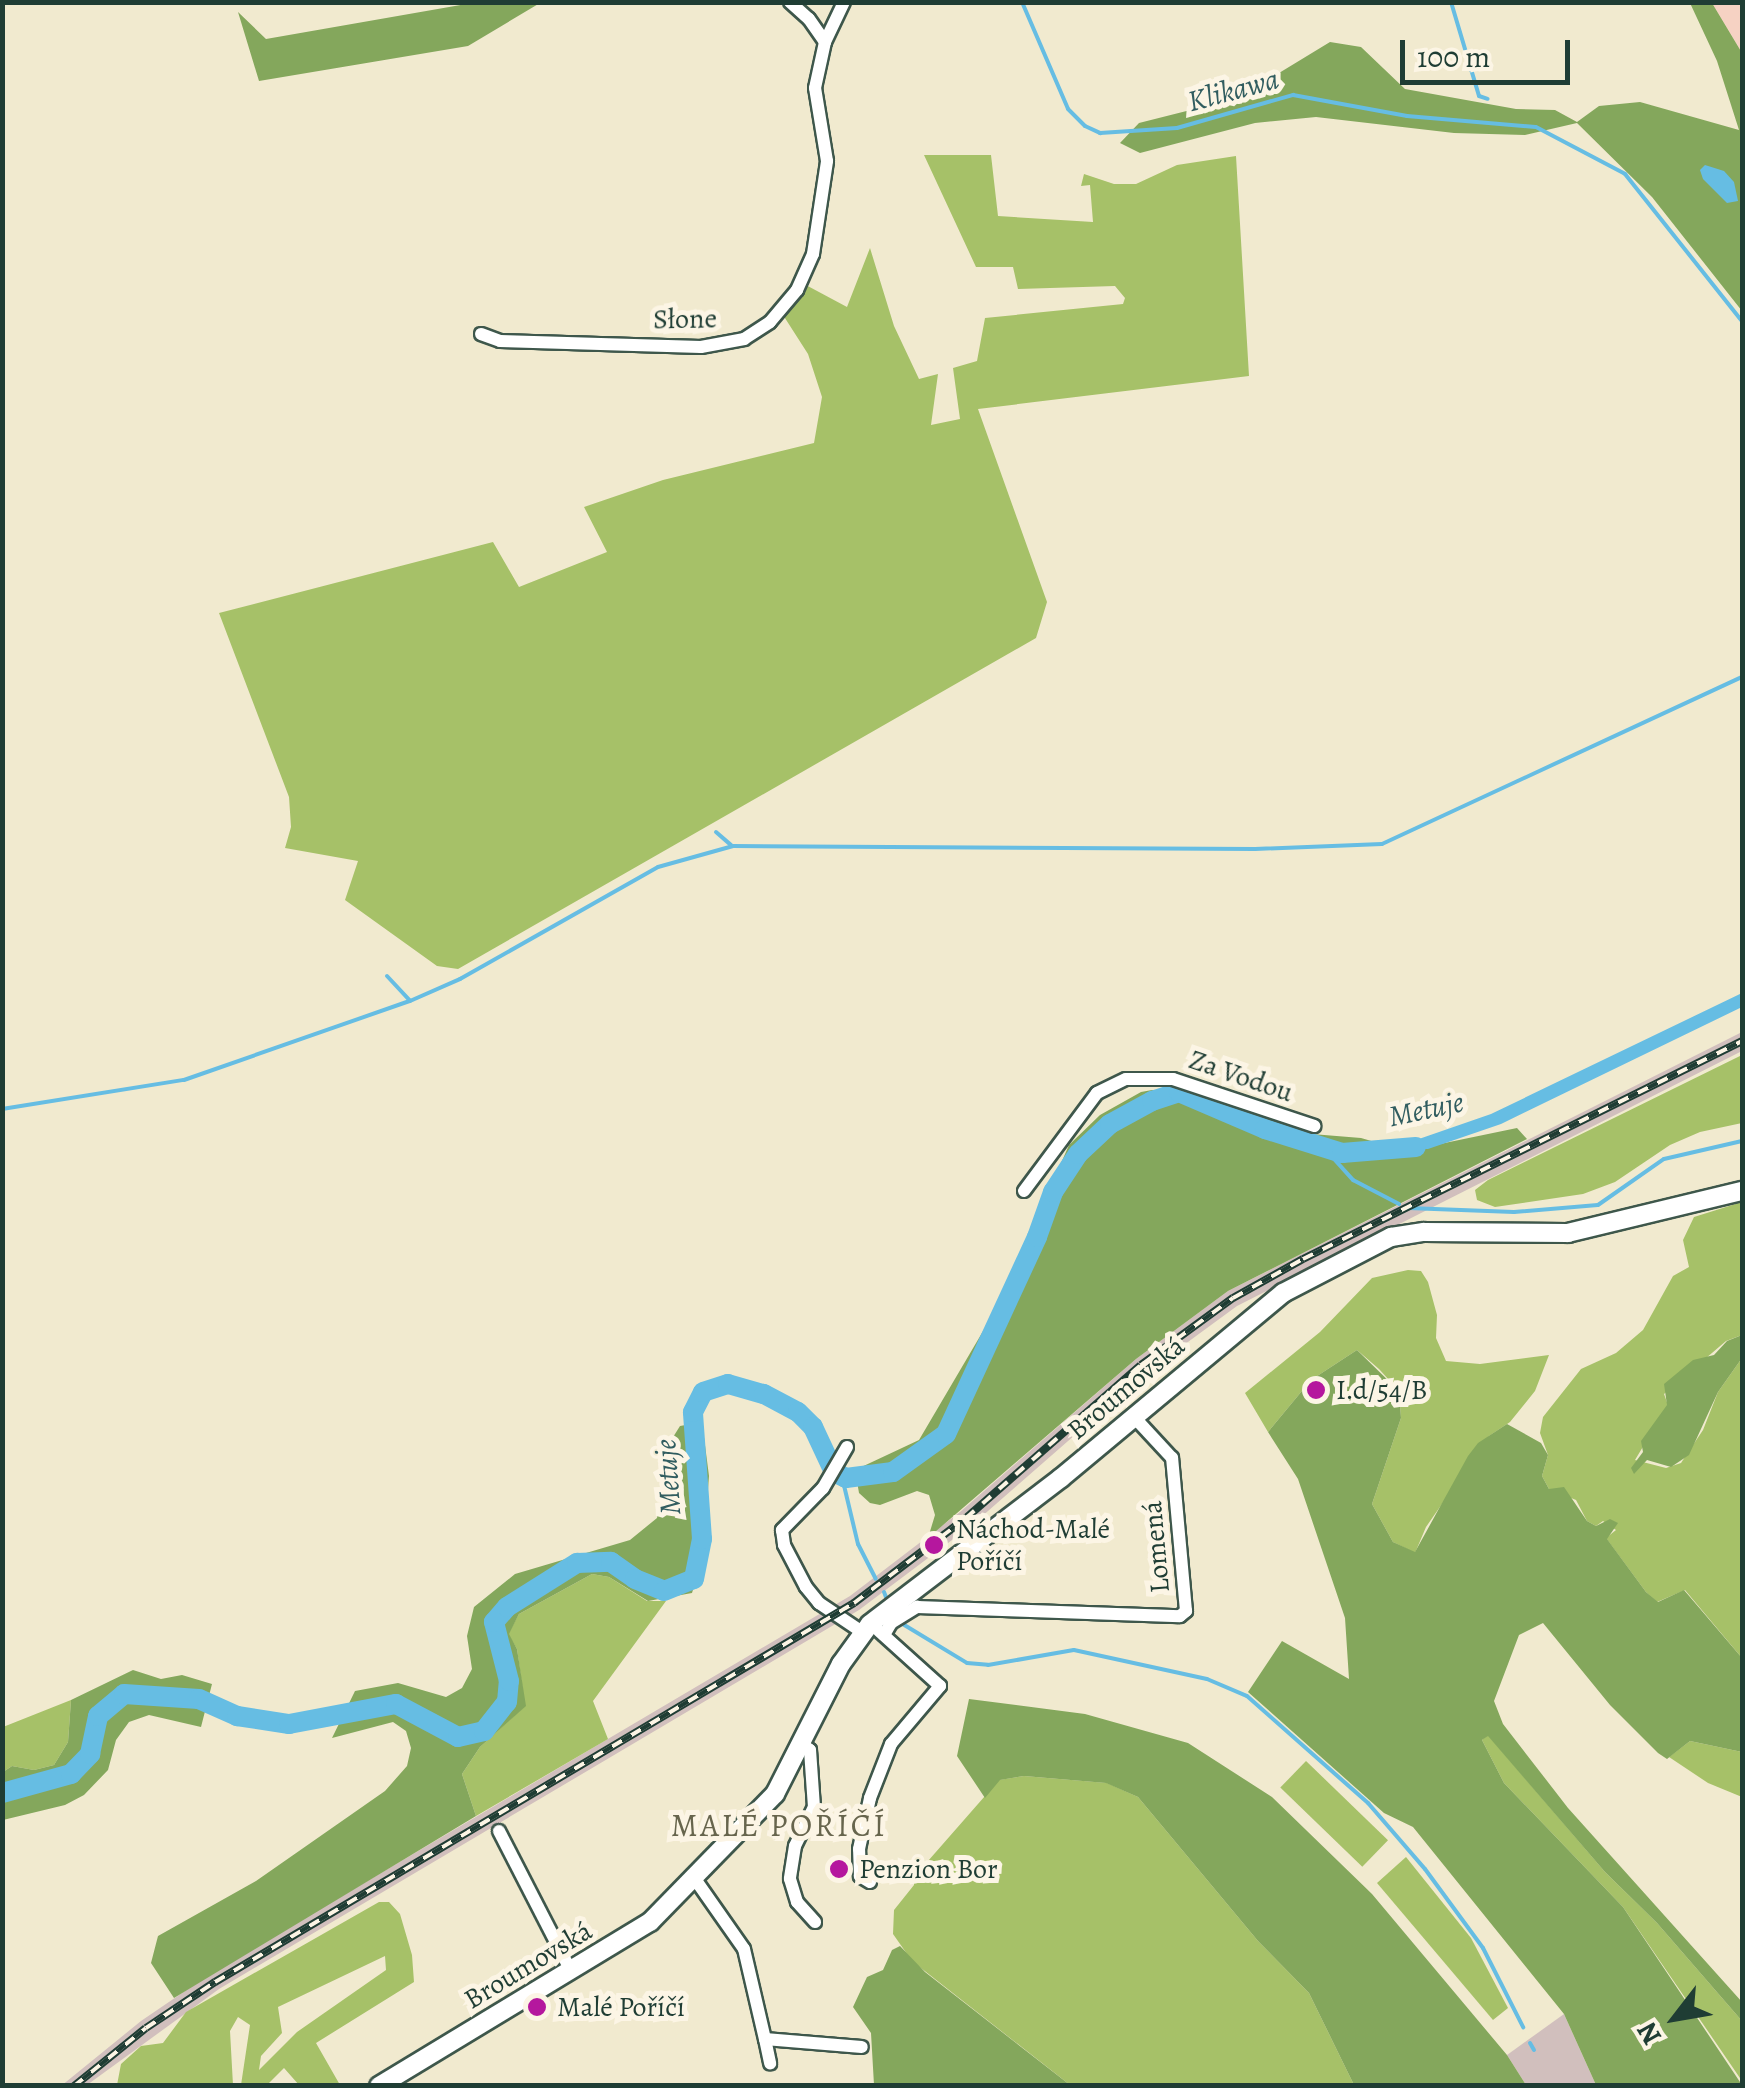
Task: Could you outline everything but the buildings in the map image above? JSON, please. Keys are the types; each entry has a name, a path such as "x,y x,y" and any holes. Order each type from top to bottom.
{"main road":[{"name":"Broumovská","path":"379,2086 650,1922 768,1803 802,1744 840,1664 872,1631 1283,1293 1337,1261 1391,1237 1424,1232 1568,1233 1742,1191"}],"street":[{"path":"790,2 809,19 825,42"},
{"name":"Słone","path":"481,334 500,341 701,347 744,339 770,322 797,290 812,254 827,161 814,88 825,42 844,2"},
{"name":"Za Vodou","path":"1024,1191 1096,1092 1126,1078 1174,1079 1314,1126"},
{"name":"Lomená","path":"872,1631 916,1607 1180,1616 1186,1611 1172,1458 1134,1417"},
{"path":"847,1447 824,1488 782,1530 784,1546 819,1604 872,1631 940,1686 890,1744 870,1798 859,1848 860,1876 870,1882"},
{"path":"802,1744 810,1750 814,1806 795,1846 790,1879 797,1902 815,1922"},
{"path":"499,1830 572,1970"},
{"path":"695,1879 744,1950 770,2063"},
{"path":"764,2040 862,2047"}],"shaded area":[{"path":"1712,3 1742,3 1742,53"},
{"path":"1742,1032 1742,1051 1237,1306 1147,1372 972,1525 859,1610 219,1989 87,2085 61,2086 141,2021 210,1974 850,1596 960,1512 1136,1359 1228,1291"},
{"path":"1564,2014 1596,2085 1526,2085 1507,2055"}],"green space":[{"path":"472,3 540,3 468,46 259,81 238,12 266,39"},
{"path":"1690,3 1712,3 1742,53 1742,311 1652,197 1577,123 1525,135 1454,133 1316,117 1255,123 1140,153 1120,143 1139,123 1238,98 1330,42 1361,47 1405,89 1516,109 1555,110 1577,122 1599,106 1640,102 1739,130 1717,61"},
{"path":"924,155 991,155 998,216 1093,222 1090,185 1081,186 1084,174 1114,184 1136,184 1177,165 1236,156 1249,376 978,409 1047,602 1036,638 458,969 437,966 345,900 358,861 285,848 291,827 289,797 219,613 493,542 519,587 607,552 584,507 663,480 814,443 822,397 808,354 783,315 804,284 847,307 870,248 894,326 919,379 938,374 931,425 960,419 953,368 977,361 985,318 1123,304 1125,298 1115,286 1018,289 1013,267 976,267"},
{"path":"1742,1055 1742,1123 1700,1132 1670,1145 1615,1182 1583,1194 1495,1207 1477,1200 1475,1190 1488,1180"},
{"path":"1152,1090 1225,1103 1312,1134 1361,1138 1406,1151 1517,1128 1527,1139 1228,1291 1136,1359 928,1538 935,1515 929,1495 917,1491 880,1505 870,1503 859,1493 855,1470 919,1440 999,1304 1069,1145 1100,1115"},
{"path":"1742,1202 1742,1335 1726,1341 1664,1394 1668,1405 1635,1460 1666,1468 1681,1463 1703,1430 1718,1392 1742,1358 1742,1658 1685,1590 1657,1602 1606,1538 1616,1530 1603,1521 1596,1526 1587,1521 1576,1500 1549,1489 1542,1476 1548,1455 1540,1433 1543,1417 1581,1369 1616,1353 1643,1330 1673,1276 1689,1267 1683,1240 1694,1217"},
{"path":"1421,1271 1428,1282 1437,1315 1436,1338 1446,1361 1480,1364 1549,1355 1535,1391 1510,1422 1489,1436 1426,1527 1415,1553 1393,1542 1372,1504 1401,1418 1399,1391 1379,1369 1357,1350 1311,1380 1268,1432 1245,1393 1320,1332 1372,1278"},
{"path":"1742,1335 1742,1358 1718,1392 1689,1455 1671,1467 1647,1460 1634,1474 1631,1468 1643,1452 1641,1441 1667,1405 1664,1384 1693,1360 1714,1355 1727,1341"},
{"path":"1357,1350 1399,1391 1401,1418 1372,1504 1393,1542 1415,1552 1468,1456 1478,1443 1507,1424 1541,1443 1548,1455 1542,1476 1549,1489 1564,1487 1587,1521 1596,1526 1610,1519 1618,1523 1607,1539 1646,1592 1658,1602 1684,1590 1742,1658 1742,1752 1690,1741 1667,1759 1610,1705 1543,1623 1519,1635 1494,1701 1503,1724 1568,1808 1742,2002 1742,2021 1657,1923 1605,1872 1488,1736 1482,1740 1504,1783 1623,1907 1742,2085 1596,2085 1564,2014 1413,1827 1384,1813 1248,1692 1282,1641 1349,1679 1345,1618 1298,1479 1268,1432 1311,1380"},
{"path":"702,1422 709,1476 703,1557 692,1593 648,1601 609,1577 592,1574 519,1614 509,1634 517,1649 526,1706 480,1747 462,1774 476,1816 174,1998 151,1963 158,1936 256,1881 385,1791 407,1766 411,1748 406,1731 393,1722 332,1738 355,1691 398,1683 446,1697 462,1688 472,1669 467,1636 474,1607 515,1574 630,1540 657,1518 670,1442 680,1426"},
{"path":"592,1574 609,1577 647,1601 666,1601 593,1701 608,1739 476,1816 462,1774 480,1747 525,1706 517,1649 508,1634 519,1614"},
{"path":"133,1670 161,1679 182,1675 212,1684 201,1727 149,1715 129,1722 116,1740 108,1770 84,1795 65,1805 3,1820 3,1772 12,1766 34,1770 54,1765 68,1742 71,1700"},
{"path":"969,1699 1085,1714 1188,1743 1272,1797 1372,1894 1507,2055 1526,2085 1354,2085 1309,1993 1258,1941 1138,1797 1106,1783 1024,1776 1000,1780 985,1798 957,1756"},
{"path":"71,1700 68,1742 54,1765 34,1770 12,1766 3,1772 3,1727"},
{"path":"1488,1735 1605,1872 1657,1923 1742,2021 1742,2081 1623,1907 1504,1783 1482,1740"},
{"path":"1690,1741 1742,1752 1742,1797 1708,1783 1669,1757"},
{"path":"1306,1761 1388,1840 1362,1867 1280,1788"},
{"path":"1024,1776 1107,1783 1138,1797 1258,1941 1309,1993 1354,2085 1070,2085 912,1961 893,1934 894,1910 914,1885 914,1877 999,1780"},
{"path":"1406,1857 1471,1938 1508,2008 1493,2020 1377,1883"},
{"path":"379,1902 389,1902 400,1914 412,1955 414,1982 316,2043 340,2085 299,2085 284,2068 267,2085 241,2085 250,2025 238,2017 230,2031 233,2085 117,2085 121,2064 141,2046 163,2043 186,2012","holes":["385,1956 386,1970 297,2032 259,2070 261,2056 282,2033 278,2007"]},
{"path":"900,1946 925,1972 1070,2085 874,2085 871,2033 853,2007 867,1977 883,1970 892,1950"}],"water":[{"path":"1705,165 1724,171 1734,182 1738,201 1727,203 1703,179 1700,170"},
{"path":"1742,993 1742,1007 1501,1124 1428,1149 1390,1149 1491,1114"}],"waterway":[{"name":"Klikawa","path":"1022,2 1068,109 1085,126 1100,133 1177,128 1293,95 1407,116 1536,127 1625,174 1742,321"},
{"path":"1451,2 1479,96 1488,99"},
{"path":"2,1109 184,1080 410,1001 460,979 658,867 733,846 1255,849 1382,844 1742,677"},
{"path":"716,832 731,845"},
{"path":"387,976 410,1001"},
{"name":"Metuje","path":"2,1793 71,1774 90,1754 98,1716 124,1694 199,1699 237,1716 289,1724 396,1704 458,1737 484,1731 507,1702 509,1681 494,1622 507,1607 577,1563 611,1562 635,1579 664,1591 694,1579 702,1539 693,1412 703,1392 728,1384 764,1394 798,1412 813,1427 834,1472 846,1478 893,1472 946,1434 1037,1237 1053,1192 1078,1154 1110,1124 1152,1101 1179,1092 1265,1129 1342,1153 1416,1147"},
{"path":"1408,1208 1514,1212 1598,1205 1664,1159 1742,1141"},
{"path":"1325,1149 1353,1180 1399,1204"},
{"path":"842,1477 858,1544 876,1579"},
{"path":"884,1592 886,1597"},
{"path":"901,1623 967,1663 988,1665 1074,1650 1207,1679 1247,1696 1368,1803 1425,1869 1483,1948 1523,2027"},
{"path":"1530,2043 1534,2050"}],"railway":[{"path":"74,2086 146,2028 215,1982 854,1603 966,1518 1141,1365 1233,1298 1303,1259 1742,1041"}],"place":[{"name":"I.d/54/B","path":"1316,1390"},
{"name":"Náchod-Malé Poříčí","path":"934,1545"},
{"name":"Penzion Bor","path":"839,1869"},
{"name":"Malé Poříčí","path":"537,2007"}],"district":[{"name":"MALÉ POŘÍČÍ","path":"779,1825"}]}
